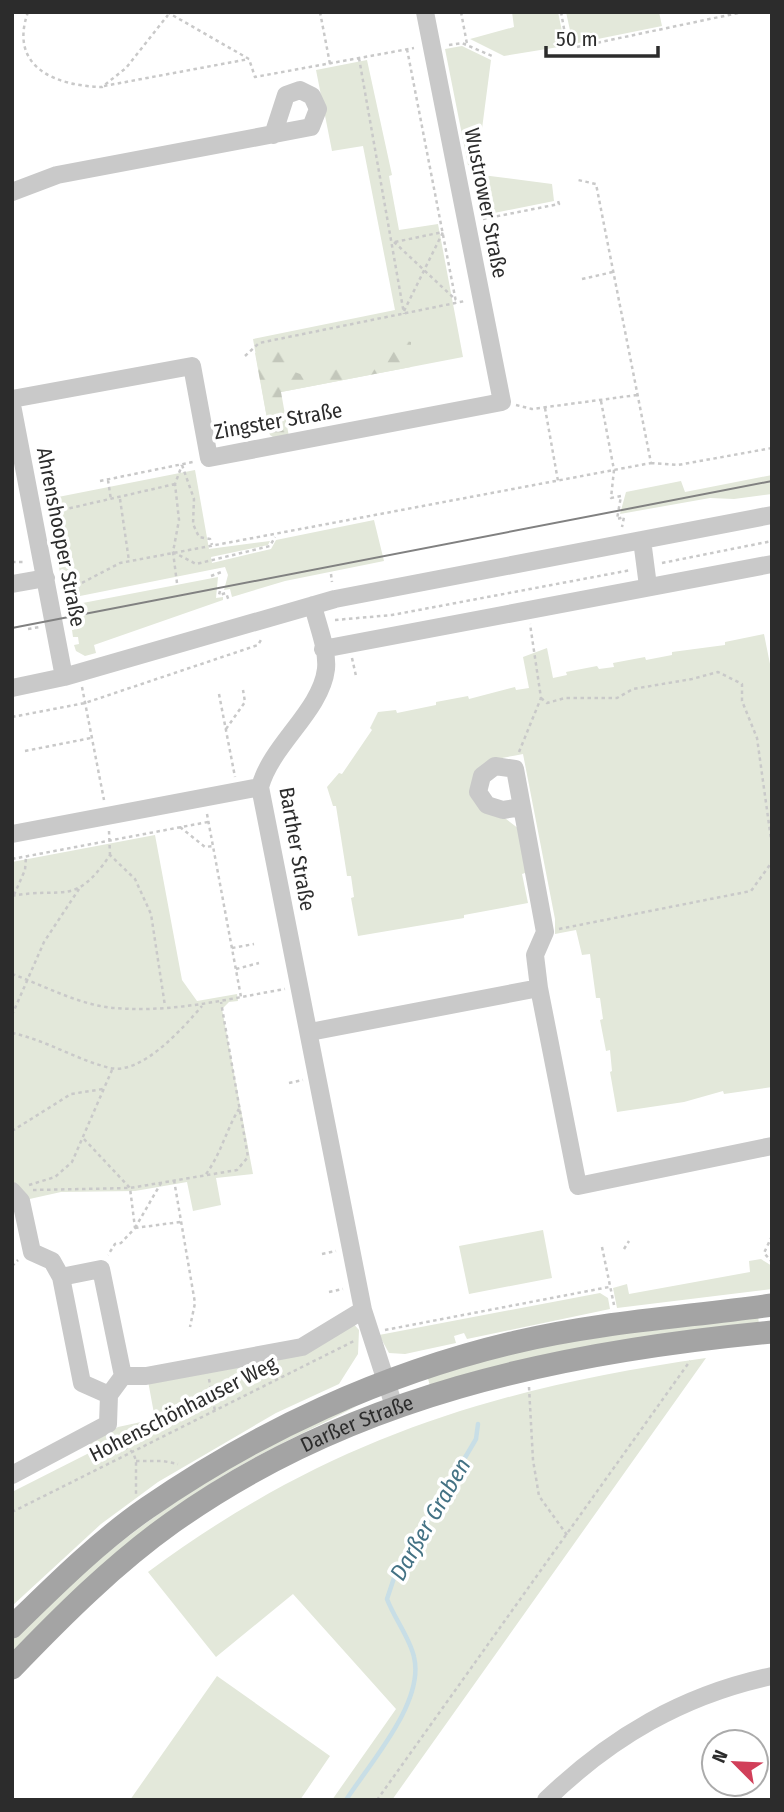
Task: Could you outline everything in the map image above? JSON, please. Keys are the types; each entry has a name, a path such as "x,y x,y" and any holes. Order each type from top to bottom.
{"main road":[{"name":"Darßer Straße","path":"12,1627 65,1574 156,1502 265,1436 386,1382 516,1342 618,1323 772,1305"},
{"name":"Darßer Straße","path":"12,1668 90,1591 172,1522 225,1487 294,1449 394,1406 451,1387 614,1350 772,1332"}],"street":[{"name":"Wustrower Straße","path":"425,12 502,402"},
{"path":"12,192 57,176 273,135"},
{"name":"Zingster Straße","path":"12,399 192,366 209,458 502,402"},
{"name":"Ahrenshooper Straße","path":"12,405 52,583 64,677"},
{"path":"12,688 64,677 314,611 335,599 772,515"},
{"path":"642,540 648,586"},
{"path":"314,611 323,649 772,564"},
{"path":"12,584 52,583"},
{"name":"Barther Straße","path":"323,649 326,667 321,688 265,771 260,788 363,1310 394,1406"},
{"path":"522,807 494,809 482,801 478,792 482,776 490,768 502,765 515,769 522,807 545,932 535,955 539,988 578,1186 772,1146"},
{"path":"12,834 260,788"},
{"path":"310,1032 539,988"},
{"path":"20,1189 32,1252 52,1261 61,1277 82,1383 109,1395"},
{"path":"61,1277 100,1269 123,1377"},
{"path":"12,1475 108,1424 109,1395 123,1377 146,1376 302,1348 363,1310"},
{"path":"546,1800 579,1768 651,1718 714,1691 772,1676"}],"path":[{"path":"28,12 24,24 31,60 39,71 52,80 102,87 248,59"},
{"path":"320,12 330,64"},
{"path":"461,12 467,44"},
{"path":"561,12 567,45"},
{"path":"577,47 743,12"},
{"path":"102,87 125,68 167,14 248,59 255,77 407,49 467,44 492,55"},
{"path":"407,49 456,301"},
{"path":"359,58 404,312"},
{"path":"578,180 596,184 651,463"},
{"path":"477,220 559,204 558,201"},
{"path":"393,242 443,232"},
{"path":"404,312 443,232"},
{"path":"393,242 456,301"},
{"path":"582,279 613,272"},
{"path":"244,356 259,344 482,297"},
{"path":"531,409 637,395"},
{"path":"601,401 614,470 610,493 611,498 621,496 617,519 624,517 625,522 620,528"},
{"path":"544,407 558,481"},
{"path":"52,583 78,585 129,561 173,552 276,535 651,463 678,465 772,447"},
{"path":"100,481 182,464"},
{"path":"177,583 173,552 179,520 175,484 182,464"},
{"path":"182,464 194,499 195,531 199,537 210,539 212,545"},
{"path":"108,480 111,500"},
{"path":"44,514 120,499 175,484"},
{"path":"120,499 129,561"},
{"path":"173,552 196,564 270,545 276,535"},
{"path":"314,611 339,621 392,615 772,541"},
{"path":"12,562 25,563"},
{"path":"211,576 224,571 223,576"},
{"path":"331,574 339,621 343,637 349,644 356,676"},
{"path":"62,604 76,601 78,585"},
{"path":"220,591 219,594 226,593 229,601"},
{"path":"515,769 520,747 541,698 528,609"},
{"path":"29,629 43,626"},
{"path":"12,717 85,702 258,645 264,635"},
{"path":"541,698 547,703 565,698 617,698 633,689 718,672 742,684 742,701 757,738 772,846"},
{"path":"26,856 25,870 13,895 65,893 80,887 93,880 110,855 111,840 82,686"},
{"path":"226,729 245,702 243,690"},
{"path":"219,694 238,792"},
{"path":"25,751 92,738"},
{"path":"218,812 207,814 241,997"},
{"path":"12,859 208,822"},
{"path":"180,827 205,847 213,846"},
{"path":"110,855 135,879 151,914 165,1007"},
{"path":"545,932 751,891 772,862"},
{"path":"12,1015 44,942 80,887"},
{"path":"232,948 254,944"},
{"path":"236,969 259,963"},
{"path":"12,974 77,999 113,1008 202,1006 301,987"},
{"path":"20,1189 130,1188 237,1170 245,1165 248,1157 221,1002"},
{"path":"12,1033 112,1069 149,1056 178,1033 202,1006"},
{"path":"20,1189 55,1177 72,1162 112,1069"},
{"path":"12,1131 71,1094 104,1089"},
{"path":"206,1174 219,1156 230,1124 240,1109"},
{"path":"84,1139 130,1188 135,1228"},
{"path":"174,1180 195,1303 190,1327"},
{"path":"115,1244 121,1242 135,1228 161,1182"},
{"path":"135,1228 181,1222"},
{"path":"772,1236 764,1253 772,1262"},
{"path":"624,1250 629,1241"},
{"path":"602,1247 615,1310"},
{"name":"Hohenschönhauser Weg","path":"12,1512 369,1334 609,1287"},
{"path":"377,1800 695,1356"},
{"path":"207,1365 215,1410"},
{"path":"528,1382 533,1460 539,1496 567,1535"},
{"path":"120,1422 127,1449 133,1452 136,1461 136,1501"},
{"path":"136,1461 163,1461 186,1466"}],"green space":[{"path":"512,12 558,12 565,46 504,56 470,39 514,27"},
{"path":"566,12 659,12 662,26 573,44"},
{"path":"462,46 491,60 477,167 468,165 445,49"},
{"path":"367,60 392,175 389,176 399,230 438,224 463,357 281,392 270,435 253,339 395,310 363,146 332,151 316,70"},
{"path":"482,175 552,184 554,201 479,216"},
{"path":"402,340 411,342 411,367 281,392 289,437 276,439 270,435 255,353 302,345 306,350 300,357 287,363 289,370 303,375 385,361 391,346"},
{"path":"195,470 209,549 270,541 268,545 211,557 212,563 271,549 276,540 374,520 384,561 285,581 232,597 230,589 224,590 228,575 225,567 65,599 41,473 52,471 58,497"},
{"path":"772,475 772,494 734,499 710,498 620,514 626,492 681,481 685,492"},
{"path":"218,577 216,598 223,597 223,600 94,645 96,653 85,656 76,651 74,645 79,644 78,637 73,637 72,630 81,627 78,619 70,620 67,606"},
{"path":"764,634 772,674 772,1087 724,1094 723,1091 684,1102 617,1112 610,1072 610,1050 606,1051 600,1020 603,1019 600,998 596,998 590,954 582,955 576,930 555,934 555,919 523,754 495,760 480,767 472,781 471,792 519,829 528,872 522,874 528,903 464,915 464,918 358,936 351,898 354,897 351,876 347,876 336,806 333,806 327,787 339,773 342,774 372,730 370,728 378,712 396,710 397,713 436,705 436,702 468,696 469,699 515,687 516,690 529,688 523,657 547,648 553,678 567,675 566,672 597,666 599,669 614,667 613,663 645,657 646,660 672,655 672,652 725,645 725,642"},
{"path":"155,835 182,980 197,1001 237,994 238,1001 229,1002 222,1009 253,1174 216,1178 221,1205 193,1211 187,1182 135,1191 61,1192 25,1200 12,1188 12,862"},
{"path":"543,1230 552,1278 469,1294 459,1246"},
{"path":"761,1259 772,1266 772,1289 617,1308 613,1288 627,1284 629,1294 750,1272 749,1261"},
{"path":"600,1293 608,1298 610,1309 467,1339 464,1333 454,1336 456,1343 405,1354 389,1353 379,1335"},
{"path":"758,1315 759,1325 430,1386 427,1375 550,1343"},
{"path":"352,1322 359,1330 358,1354 339,1384 276,1413 158,1482 101,1524 12,1606 12,1492 93,1451 89,1442 118,1427 155,1419 148,1381 292,1355"},
{"path":"706,1358 392,1800 332,1800 396,1709 293,1594 216,1657 148,1572 213,1527 279,1488 345,1455 412,1428 553,1386 628,1370"},
{"path":"357,1406 246,1462 183,1503 12,1656 12,1640 42,1611 105,1555 171,1505 278,1438"},
{"path":"217,1676 330,1756 300,1800 130,1800"}],"waterway":[{"name":"Darßer Graben","path":"346,1800 393,1732 404,1712 415,1675 414,1657 409,1643 387,1599 394,1578 476,1439 478,1424"}],"tram line":[{"path":"12,628 772,481"}]}
